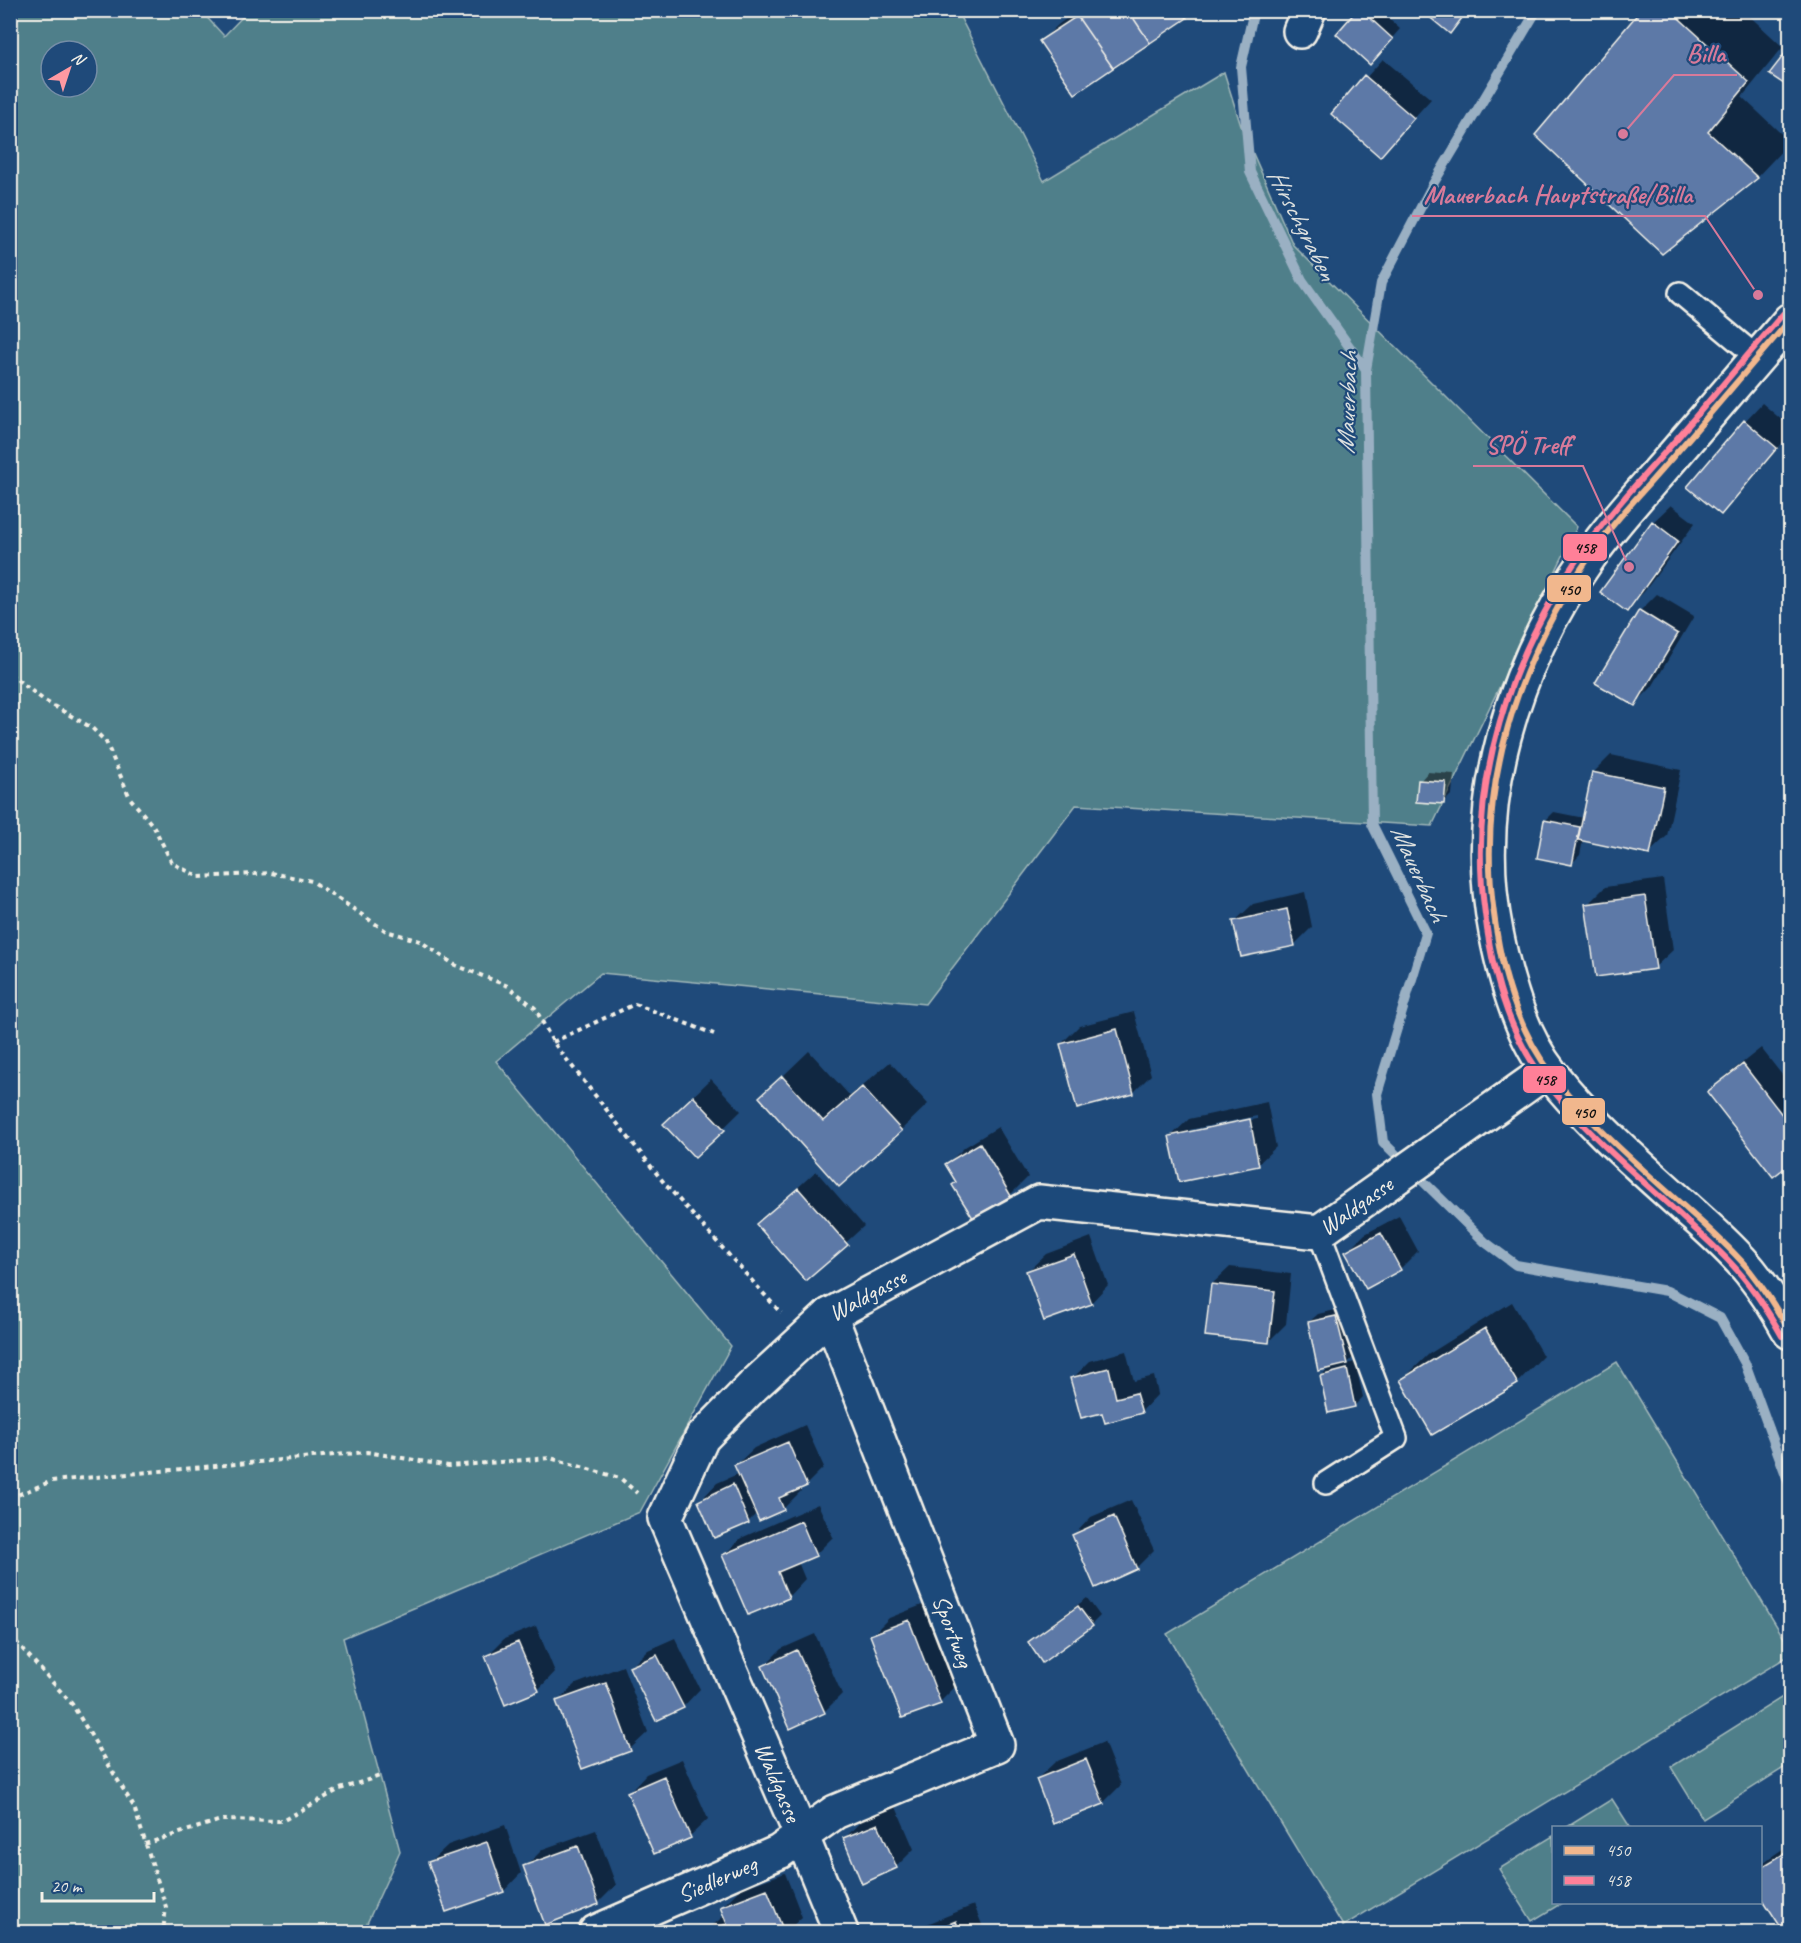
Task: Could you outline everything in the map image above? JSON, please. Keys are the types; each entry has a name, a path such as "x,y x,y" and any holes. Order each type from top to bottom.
{"street":[{"path":"1791,320 1619,519 1589,558 1558,607 1519,691 1508,723 1491,801 1488,862 1490,891 1500,952 1509,986 1532,1041 1548,1070 1593,1122 1727,1246 1768,1296 1791,1332"},
{"name":"Waldgasse","path":"841,1932 665,1518 702,1438 753,1386 830,1315 1039,1202 1319,1232 1548,1070"},
{"name":"Sportweg","path":"802,1837 836,1812 997,1745 830,1315"},
{"name":"Siedlerweg","path":"596,1932 779,1852 802,1837"}],"lane":[{"path":"1680,293 1758,358"},
{"path":"1319,1232 1396,1438 1326,1483"}],"path":[{"path":"1053,16 1061,10"},
{"path":"10,674 45,701 92,728 106,742 130,798 154,827 172,863 199,877 271,873 312,881 386,931 420,941 455,965 507,986 535,1008 553,1042 665,1184 804,1339"},
{"path":"553,1042 635,1004 714,1034"},
{"path":"10,1498 52,1481 367,1452 449,1467 550,1458 620,1478 665,1518"},
{"path":"10,1635 72,1704 134,1808 166,1907 163,1932"},
{"path":"145,1844 221,1820 282,1821 340,1789 380,1776"}],"green space":[{"path":"249,10 957,11 1044,181 1224,72 1241,126 1293,245 1577,527 1432,826 1076,805 925,1004 601,973 496,1061 731,1346 640,1512 343,1638 400,1851 363,1932 11,1932 11,11 201,11 224,36"},
{"path":"1617,1362 1790,1648 1790,1655 1343,1926 1167,1634"},
{"path":"1784,1696 1790,1707 1790,1764 1703,1819 1671,1767"},
{"path":"1612,1799 1629,1826 1569,1826"},
{"path":"1552,1837 1552,1904 1560,1904 1532,1921 1499,1869"}],"building":[{"path":"1085,10 1128,10 1150,43 1113,68 1077,16"},
{"path":"1128,10 1182,10 1187,18 1150,43"},
{"path":"1357,10 1361,10 1393,39 1370,65 1336,34"},
{"path":"1421,10 1468,10 1450,34"},
{"path":"1641,10 1670,10 1749,82 1708,132 1758,178 1662,254 1535,135"},
{"path":"1077,16 1113,68 1075,94 1039,41"},
{"path":"1790,47 1790,88 1769,74"},
{"path":"1364,75 1414,118 1380,157 1331,114"},
{"path":"1744,420 1777,448 1721,515 1687,487"},
{"path":"1652,521 1678,541 1627,612 1600,592"},
{"path":"1639,610 1678,634 1635,706 1595,683"},
{"path":"1592,772 1664,787 1650,855 1578,840"},
{"path":"1418,780 1446,782 1444,804 1416,802"},
{"path":"1544,820 1580,827 1572,865 1537,858"},
{"path":"1645,896 1656,969 1596,977 1585,904"},
{"path":"1287,909 1295,946 1241,957 1233,921"},
{"path":"1117,1029 1134,1094 1077,1109 1060,1044"},
{"path":"1743,1064 1790,1125 1790,1164 1773,1177 1707,1092"},
{"path":"782,1076 823,1121 862,1087 902,1131 839,1187 759,1097"},
{"path":"693,1096 725,1130 695,1158 663,1124"},
{"path":"1250,1119 1259,1166 1179,1182 1169,1136"},
{"path":"980,1143 1011,1196 973,1218 952,1185 956,1182 945,1164"},
{"path":"798,1188 848,1245 806,1281 756,1224"},
{"path":"1381,1233 1401,1270 1366,1289 1345,1252"},
{"path":"1074,1254 1092,1304 1044,1321 1026,1271"},
{"path":"1211,1284 1275,1291 1269,1343 1205,1336"},
{"path":"1336,1316 1348,1364 1318,1371 1308,1322"},
{"path":"1485,1328 1518,1384 1432,1435 1400,1380"},
{"path":"1109,1368 1116,1398 1136,1393 1142,1413 1105,1423 1102,1413 1081,1418 1070,1378"},
{"path":"1347,1369 1355,1407 1328,1413 1320,1376"},
{"path":"788,1442 807,1486 779,1498 784,1510 759,1521 734,1465"},
{"path":"733,1484 749,1523 714,1538 698,1501"},
{"path":"1114,1516 1137,1569 1095,1588 1072,1535"},
{"path":"801,1521 816,1556 778,1572 789,1598 748,1615 722,1555"},
{"path":"1078,1606 1093,1626 1042,1663 1028,1642"},
{"path":"909,1620 941,1704 902,1718 870,1635"},
{"path":"518,1642 539,1691 505,1705 485,1656"},
{"path":"797,1650 825,1713 790,1729 762,1666"},
{"path":"657,1655 684,1708 656,1721 629,1667"},
{"path":"606,1683 631,1751 582,1769 556,1701"},
{"path":"1086,1759 1104,1804 1053,1824 1036,1779"},
{"path":"664,1776 691,1838 654,1854 627,1792"},
{"path":"878,1824 897,1868 862,1884 843,1838"},
{"path":"487,1842 504,1892 446,1912 428,1862"},
{"path":"578,1846 599,1904 545,1925 523,1866"},
{"path":"1790,1850 1790,1932 1784,1932 1762,1898 1762,1867"},
{"path":"767,1889 784,1932 704,1932 727,1924 720,1907"},
{"path":"956,1921 960,1932 929,1932"}],"waterway":[{"name":"Hirschgraben","path":"1254,10 1241,67 1250,172 1302,280 1366,370"},
{"name":"Mauerbach","path":"1537,10 1433,184 1381,283 1366,370 1372,824 1426,933 1377,1094 1383,1142 1485,1242 1516,1265 1667,1291 1720,1318 1745,1363 1790,1486"}],"transit line":[{"name":"458","path":"1782,1336 1744,1278 1709,1242 1592,1134 1560,1099 1532,1062 1512,1023 1497,980 1488,936 1481,865 1482,817 1489,769 1500,722 1515,677 1534,632 1557,590 1584,549 1614,511 1783,314"},
{"name":"450","path":"1790,320 1608,531 1564,598 1541,640 1508,727 1497,773 1491,819 1490,866 1494,914 1506,977 1520,1018 1539,1056 1566,1092 1599,1128 1743,1263 1756,1278 1790,1332"}],"place":[{"name":"Billa","path":"1623,134"},
{"name":"Mauerbach Hauptstraße/Billa","path":"1758,295"},
{"name":"SPÖ Treff","path":"1629,567"}]}
